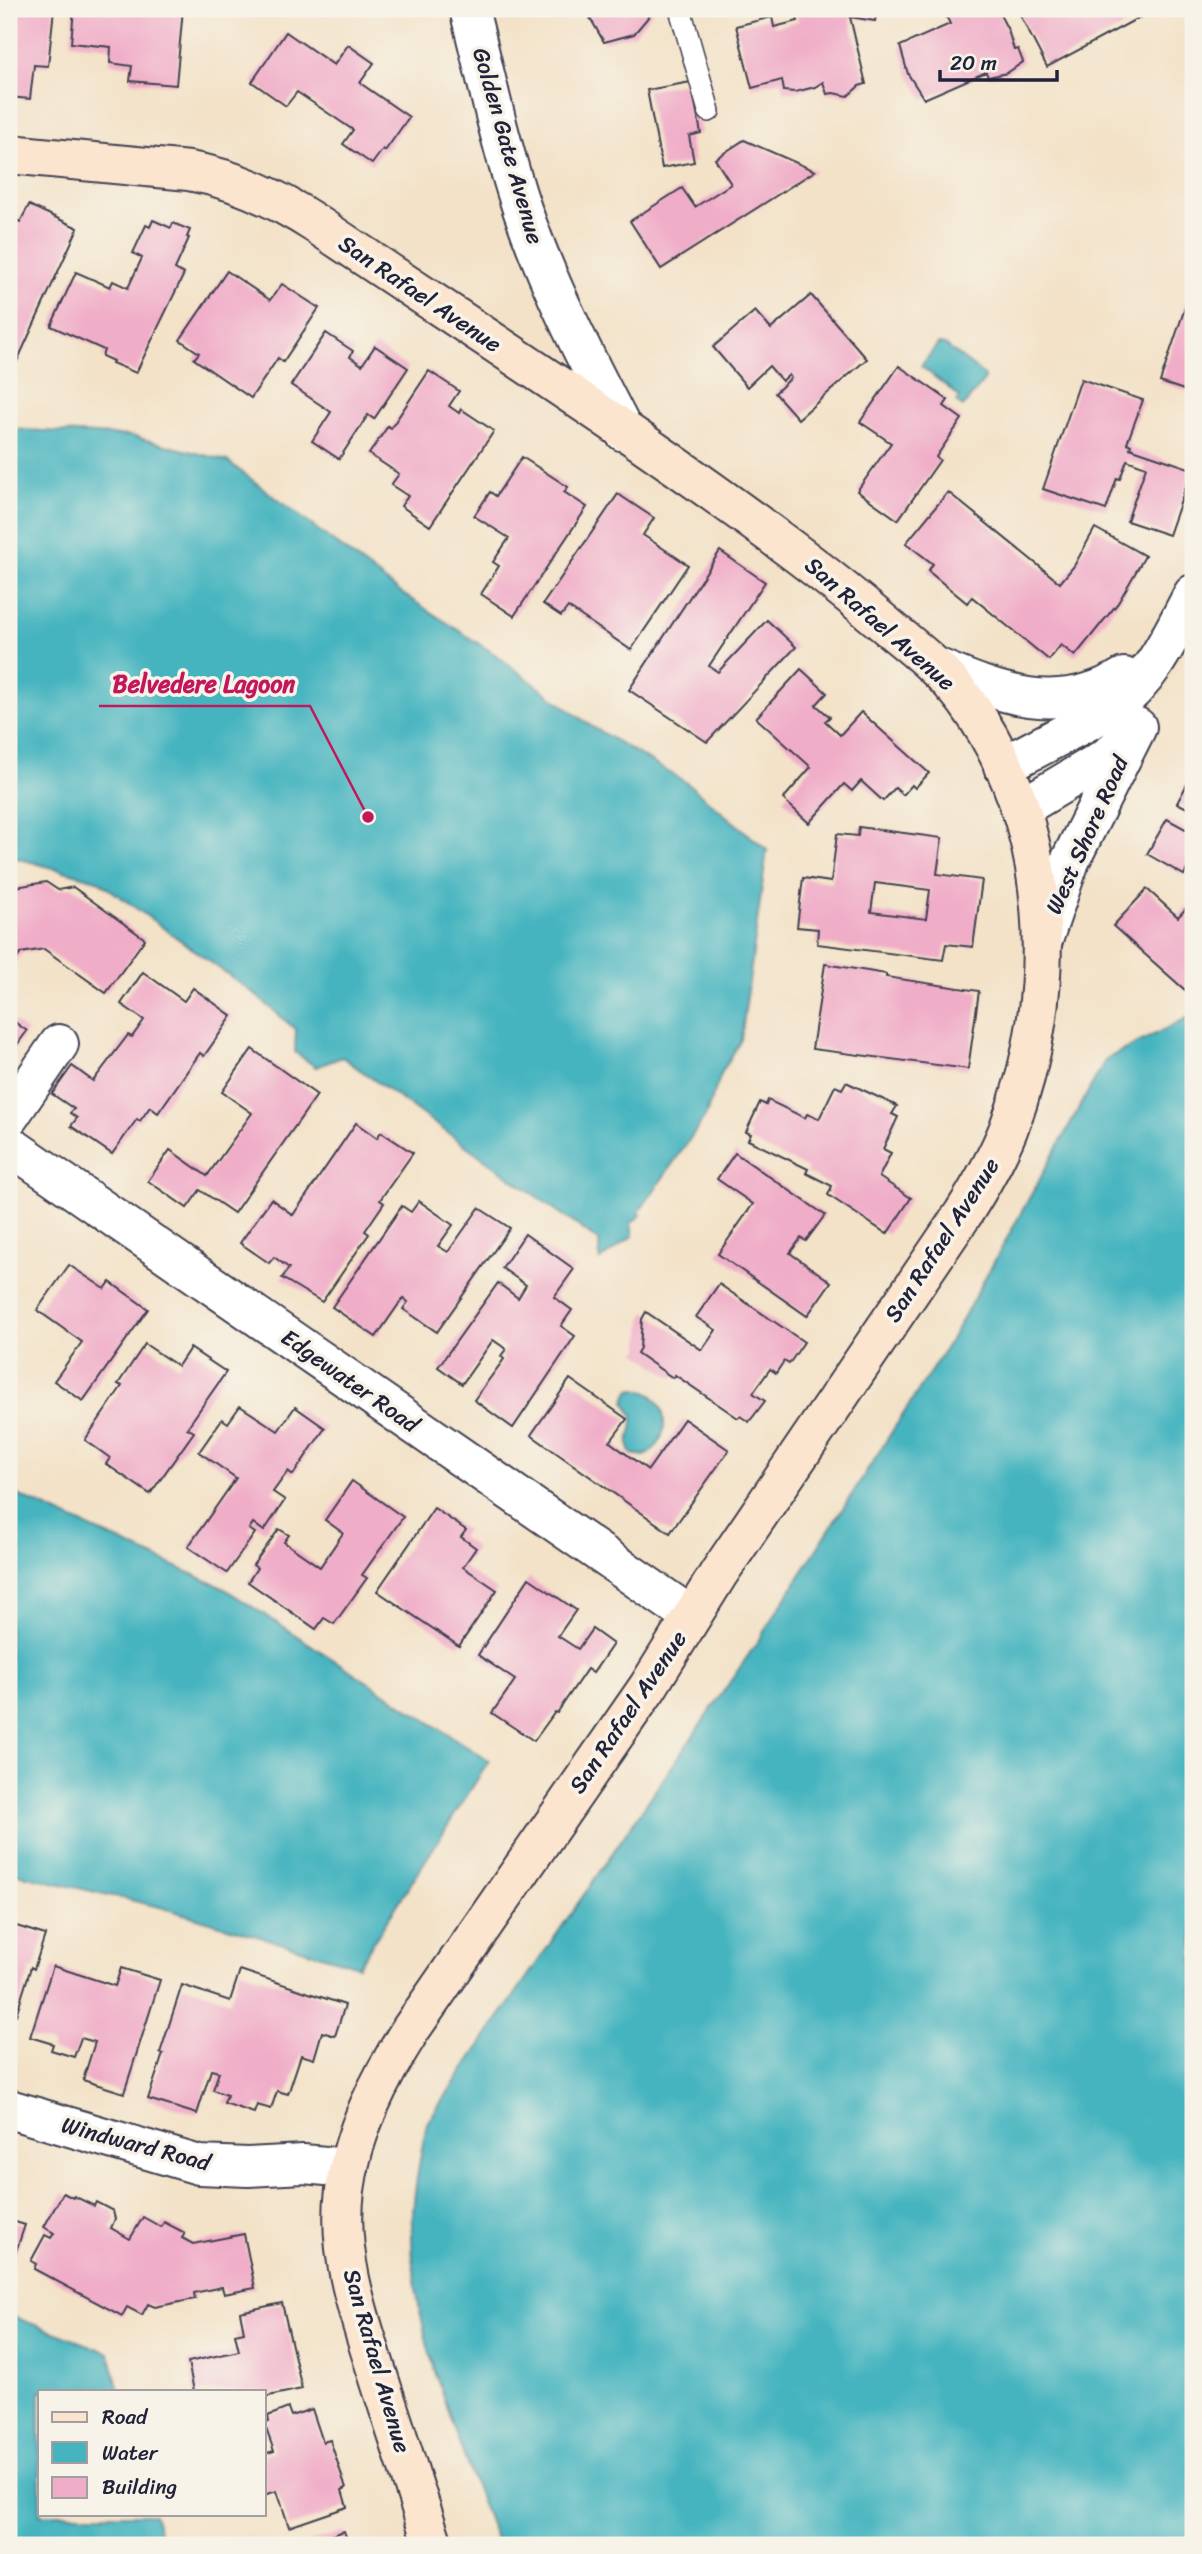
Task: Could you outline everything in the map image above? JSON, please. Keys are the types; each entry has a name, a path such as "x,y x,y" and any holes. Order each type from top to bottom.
{"street":[{"name":"Golden Gate Avenue","path":"470,9 501,135 530,229 575,338 624,432"},
{"name":"San Rafael Avenue","path":"9,154 189,171 216,176 267,195 308,218 746,515 823,573 950,681 975,714 1003,766 1020,808 1037,879 1041,945 1038,1005 1031,1051 1016,1108 994,1162 963,1214 691,1616 648,1687 397,2052 372,2101 355,2144 343,2214 351,2285 433,2545"},
{"name":"West Shore Road","path":"1003,766 1113,708 1144,681 1165,648 1193,594"},
{"name":"West Shore Road","path":"934,666 1008,694 1046,700 1065,699 1102,689 1138,669 1165,648"},
{"name":"West Shore Road","path":"1041,945 1070,861 1137,727 1153,690 1165,648"},
{"name":"West Shore Road","path":"1020,808 1107,757 1119,748 1137,727"},
{"path":"9,1117 60,1044"},
{"name":"Edgewater Road","path":"9,1145 691,1616"},
{"name":"Windward Road","path":"9,2109 199,2165 248,2167 303,2164 349,2168"}],"lane":[{"path":"680,9 709,111"}],"water":[{"path":"938,344 945,345 984,375 985,379 963,407 956,402 960,397 921,366"},
{"path":"9,429 131,436 227,461 397,590 493,653 591,726 687,783 767,850 741,1040 722,1072 705,1117 639,1212 641,1215 631,1223 633,1236 600,1260 599,1241 342,1057 316,1067 295,1052 296,1030 256,995 97,880 9,856"},
{"path":"1193,1015 1193,2545 498,2545 455,2434 421,2317 415,2278 412,2224 416,2181 427,2123 756,1644 952,1338 1106,1059"},
{"path":"630,1390 648,1392 656,1399 664,1419 660,1441 644,1456 632,1454 629,1446 633,1416 626,1400"},
{"path":"9,1491 225,1589 489,1761 358,1966 160,1907 9,1872"},
{"path":"9,2315 109,2353 119,2390 38,2390 38,2516 155,2516 163,2545 9,2545"}],"building":[{"path":"9,9 54,9 48,66 34,65 30,99 9,97"},
{"path":"74,9 183,9 176,85 130,81 132,66 110,63 111,47 71,43"},
{"path":"585,9 655,9 634,34 604,42"},
{"path":"795,9 877,9 875,21 850,17 866,84 859,86 848,96 827,94 823,82 795,92 784,91 782,80 752,88 736,26 772,17 774,27 798,21"},
{"path":"943,9 997,9 1008,30 1014,50 1018,49 1023,62 1007,73 988,77 986,72 924,99 908,74 900,46 950,24"},
{"path":"1017,9 1141,9 1144,15 1047,67"},
{"path":"286,32 334,65 348,45 374,63 360,83 409,117 385,151 383,149 372,164 343,144 353,130 297,92 286,106 252,82"},
{"path":"691,82 701,133 689,136 694,162 662,168 647,90"},
{"path":"744,140 815,171 661,269 630,221 682,188 695,207 731,184 715,159"},
{"path":"29,205 78,228 9,379 9,216 20,222"},
{"path":"153,220 171,228 173,223 190,230 175,269 184,274 136,373 102,356 104,350 51,326 76,272 110,287 113,281 128,288 142,258 133,253 146,225 150,227"},
{"path":"227,271 270,300 282,284 319,308 283,362 278,358 251,398 194,359 199,353 180,340"},
{"path":"1193,284 1193,393 1160,382"},
{"path":"811,295 867,359 798,419 775,393 791,378 789,375 782,381 769,366 747,387 713,347 755,311 771,329"},
{"path":"326,333 353,351 350,357 362,365 375,346 408,368 374,419 368,415 339,459 312,441 331,412 291,385"},
{"path":"899,366 948,400 944,406 962,419 936,457 940,460 898,520 857,491 891,443 860,422"},
{"path":"429,371 459,391 449,406 459,413 461,409 494,431 430,526 401,506 408,496 391,485 399,474 369,454 388,426 391,428"},
{"path":"1081,379 1143,400 1127,443 1131,445 1130,448 1192,469 1169,535 1127,521 1146,467 1127,460 1120,479 1117,478 1106,510 1043,489"},
{"path":"522,457 568,487 564,492 587,507 514,616 481,594 499,566 493,562 509,538 474,516 490,492 496,496"},
{"path":"948,492 1060,583 1074,566 1095,528 1145,556 1118,603 1075,656 1061,645 1049,660 972,597 967,603 928,571 933,564 906,543"},
{"path":"618,494 654,518 643,535 688,565 631,650 568,607 561,616 543,604"},
{"path":"720,551 765,582 709,666 718,672 767,620 796,647 707,742 629,690"},
{"path":"801,669 827,693 816,705 830,717 825,721 840,735 861,712 929,773 915,788 912,785 903,795 895,788 883,801 861,781 852,791 844,784 809,823 783,799 811,767 756,718"},
{"path":"1193,773 1193,811 1177,803"},
{"path":"1167,819 1193,833 1193,858 1184,875 1147,854"},
{"path":"859,827 942,838 937,874 982,880 973,947 946,944 943,960 817,944 818,929 797,927 803,878 831,882 837,834 858,836","holes":["875,883 930,890 926,919 871,912"]},
{"path":"46,882 58,890 73,887 145,939 106,993 44,949 21,953 9,970 9,888"},
{"path":"1147,889 1178,917 1193,901 1193,981 1185,990 1113,926"},
{"path":"825,964 886,974 886,977 979,991 968,1069 812,1049"},
{"path":"143,972 184,1001 193,988 232,1016 204,1056 200,1053 158,1113 150,1107 140,1121 137,1119 112,1154 71,1126 77,1118 70,1113 74,1109 52,1094 72,1066 93,1081 128,1035 132,1037 144,1020 121,1004"},
{"path":"9,1018 27,1031 9,1056"},
{"path":"252,1049 317,1095 234,1213 200,1190 187,1208 148,1181 170,1150 207,1176 252,1113 222,1092"},
{"path":"846,1082 897,1106 892,1114 898,1117 883,1149 891,1153 879,1177 911,1198 887,1234 828,1195 832,1186 806,1173 808,1169 748,1140 751,1134 746,1132 760,1102 766,1105 768,1100 805,1118 807,1114 819,1119 835,1086 842,1089"},
{"path":"356,1123 377,1138 381,1132 413,1153 380,1200 384,1203 365,1231 369,1234 322,1302 282,1278 289,1268 274,1257 269,1263 240,1243 271,1199 293,1215"},
{"path":"735,1153 825,1215 806,1241 801,1238 790,1253 831,1282 807,1316 718,1254 753,1204 717,1179"},
{"path":"419,1201 453,1225 438,1246 448,1252 479,1208 510,1228 437,1332 403,1309 408,1302 403,1298 376,1337 332,1307 402,1206 411,1212"},
{"path":"525,1234 574,1269 554,1297 572,1310 561,1326 575,1336 513,1428 474,1400 504,1359 501,1356 506,1349 493,1340 462,1384 438,1367 498,1283 518,1298 526,1285 502,1268"},
{"path":"69,1265 105,1289 110,1282 148,1309 83,1401 54,1381 82,1342 37,1310"},
{"path":"719,1284 804,1342 789,1364 784,1361 776,1373 770,1369 753,1393 765,1401 749,1422 740,1416 738,1418 675,1375 673,1378 637,1353 640,1348 642,1319 646,1312 702,1350 716,1330 696,1317"},
{"path":"145,1344 178,1366 190,1348 226,1372 187,1428 194,1432 150,1494 106,1464 110,1458 85,1440 122,1386 118,1384"},
{"path":"570,1379 627,1419 610,1442 648,1470 684,1419 729,1450 670,1533 531,1435"},
{"path":"240,1406 278,1431 295,1407 325,1428 293,1475 288,1471 273,1492 285,1500 264,1531 253,1523 249,1529 255,1533 227,1573 188,1547 236,1478 199,1452 222,1419 228,1423"},
{"path":"352,1481 403,1517 362,1575 367,1578 334,1624 324,1618 316,1629 248,1582 257,1568 253,1565 279,1529 289,1535 284,1542 320,1567 343,1533 325,1520"},
{"path":"434,1508 466,1530 461,1537 476,1548 463,1567 497,1590 459,1646 377,1591"},
{"path":"529,1578 576,1610 558,1636 578,1649 592,1629 613,1644 593,1673 587,1669 534,1741 492,1713 515,1680 478,1655"},
{"path":"10,1924 45,1935 34,1969 31,1967 16,2015 9,2013"},
{"path":"53,1966 115,1986 121,1968 160,1980 124,2093 83,2080 95,2042 81,2038 74,2057 51,2050 53,2044 30,2037"},
{"path":"240,1970 345,2005 335,2036 322,2032 314,2059 301,2055 288,2094 277,2091 271,2109 257,2105 254,2113 224,2103 227,2095 213,2090 219,2072 211,2070 197,2114 148,2099 182,1985 230,2001"},
{"path":"63,2193 94,2206 96,2202 113,2211 115,2219 111,2228 130,2239 143,2217 161,2227 164,2222 185,2233 182,2238 193,2244 244,2234 255,2288 224,2294 222,2287 194,2293 195,2299 155,2307 148,2304 142,2315 127,2307 122,2316 34,2269 36,2264 31,2261 45,2235 51,2238 54,2233 44,2227"},
{"path":"9,2220 25,2225 9,2272"},
{"path":"282,2303 302,2389 266,2397 266,2390 194,2390 188,2362 239,2351 235,2334 244,2332 240,2312"},
{"path":"288,2408 291,2416 312,2409 323,2442 330,2440 346,2488 342,2490 347,2507 289,2527 277,2491 266,2494 266,2453 274,2451 266,2429 268,2416"},
{"path":"344,2531 349,2545 302,2545"}],"place":[{"name":"Belvedere Lagoon","path":"368,817"}]}
